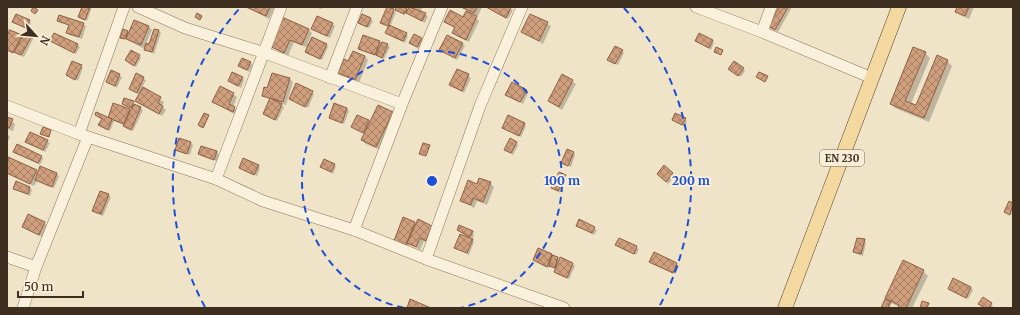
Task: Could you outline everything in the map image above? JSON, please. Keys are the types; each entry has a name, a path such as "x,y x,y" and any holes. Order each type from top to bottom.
{"main road":[{"name":"EN 230","path":"785,308 899,7"}],"street":[{"path":"23,308 36,267 84,135 124,7"},
{"path":"138,7 185,28 265,54 402,104"},
{"path":"216,179 265,54 281,7"},
{"path":"330,78 357,7"},
{"path":"354,230 402,104 442,7"},
{"path":"426,259 480,106 522,7"},
{"path":"696,7 710,10 872,78"},
{"path":"762,32 771,7"},
{"path":"7,106 84,135 216,179 263,201 354,230 426,259 564,308"},
{"path":"7,257 36,267"}],"building":[{"path":"33,7 38,10 35,14 31,11"},
{"path":"82,7 90,7 85,20 78,17"},
{"path":"246,7 270,7 266,16"},
{"path":"387,7 394,9 388,26 380,23"},
{"path":"396,7 404,7 407,9 404,14 395,10"},
{"path":"409,7 426,13 422,21 406,13"},
{"path":"461,7 477,7 474,13"},
{"path":"486,7 511,7 506,18"},
{"path":"779,7 788,7 775,30 768,26"},
{"path":"957,7 969,7 965,16 955,12"},
{"path":"450,10 463,17 466,11 477,16 466,40 452,33 455,27 444,22"},
{"path":"197,13 202,16 200,20 195,17"},
{"path":"16,14 30,20 26,28 12,22"},
{"path":"362,14 371,18 367,27 358,23"},
{"path":"530,14 548,22 539,41 521,32"},
{"path":"59,15 84,23 79,37 66,33 69,25 57,21"},
{"path":"317,16 333,23 327,36 311,29"},
{"path":"282,17 309,29 302,45 290,40 284,53 269,46"},
{"path":"134,20 149,26 141,45 126,39"},
{"path":"389,25 407,33 403,41 385,33"},
{"path":"123,29 128,31 125,39 120,38"},
{"path":"154,29 159,30 152,52 144,50 146,43 149,44"},
{"path":"10,30 22,35 13,53 7,50 7,36"},
{"path":"26,30 33,34 21,55 14,52"},
{"path":"54,33 78,44 74,53 50,41"},
{"path":"699,33 713,40 709,48 695,41"},
{"path":"414,34 422,38 417,47 409,43"},
{"path":"363,35 380,41 375,55 358,49"},
{"path":"447,35 463,43 455,58 439,50"},
{"path":"312,37 327,44 320,59 305,52"},
{"path":"382,42 388,44 382,58 376,55"},
{"path":"615,46 623,50 615,64 607,60"},
{"path":"716,47 723,50 721,55 714,52"},
{"path":"913,47 926,52 905,101 916,105 937,55 948,60 924,118 890,104"},
{"path":"131,50 140,55 134,66 125,60"},
{"path":"353,51 365,56 355,80 338,73 344,59 348,61"},
{"path":"242,58 251,62 247,70 238,66"},
{"path":"72,61 82,65 75,80 66,75"},
{"path":"734,61 744,68 738,76 728,69"},
{"path":"457,69 469,74 462,91 449,85"},
{"path":"111,70 120,74 115,86 106,82"},
{"path":"232,72 243,77 238,86 228,81"},
{"path":"759,72 768,76 765,82 756,77"},
{"path":"136,73 144,77 137,93 129,89"},
{"path":"272,73 290,78 283,102 262,96 264,87 267,88"},
{"path":"562,74 573,80 559,107 548,101"},
{"path":"512,82 527,90 520,102 505,95"},
{"path":"296,83 313,91 305,107 289,99"},
{"path":"220,86 234,93 229,104 235,107 233,112 212,102"},
{"path":"143,87 161,97 158,103 163,106 159,114 135,101"},
{"path":"124,98 134,101 131,108 122,104"},
{"path":"270,98 282,104 275,120 263,114"},
{"path":"113,103 130,109 124,124 108,118"},
{"path":"334,103 347,108 342,123 329,118"},
{"path":"134,104 141,107 131,130 123,126"},
{"path":"378,105 393,112 376,147 361,140"},
{"path":"96,112 112,119 108,130 98,125 102,119 95,115"},
{"path":"204,113 209,115 203,128 198,125"},
{"path":"675,113 686,118 682,125 672,120"},
{"path":"357,115 369,120 363,133 351,127"},
{"path":"508,115 525,123 519,136 502,128"},
{"path":"7,117 13,119 9,128 7,127"},
{"path":"43,127 51,130 49,137 40,134"},
{"path":"30,132 48,140 43,150 25,142"},
{"path":"179,138 191,142 187,154 175,150"},
{"path":"510,138 517,142 511,153 504,150"},
{"path":"423,143 430,145 426,156 419,154"},
{"path":"17,144 42,156 38,163 13,152"},
{"path":"201,146 217,151 214,160 198,154"},
{"path":"567,149 574,152 568,166 561,163"},
{"path":"8,157 37,170 30,184 7,173"},
{"path":"243,158 259,165 254,175 239,168"},
{"path":"324,159 335,164 331,172 320,167"},
{"path":"664,165 673,173 666,182 657,174"},
{"path":"40,166 57,173 52,187 35,180"},
{"path":"559,172 566,175 558,191 551,188"},
{"path":"479,178 491,182 483,202 473,198 471,205 460,201 468,180 477,184"},
{"path":"16,181 30,187 28,194 13,189"},
{"path":"100,191 109,194 101,214 92,211"},
{"path":"1009,201 1013,203 1010,215 1004,212"},
{"path":"28,214 45,222 39,235 22,227"},
{"path":"403,217 415,222 406,245 394,241"},
{"path":"418,219 432,226 426,241 420,238 416,247 407,243"},
{"path":"579,219 595,227 592,233 576,226"},
{"path":"459,225 473,231 470,237 457,230"},
{"path":"460,234 473,239 467,253 454,248"},
{"path":"619,238 637,246 634,254 615,245"},
{"path":"857,238 865,239 861,254 853,252"},
{"path":"538,248 552,254 547,267 533,260"},
{"path":"654,252 677,263 673,273 649,262"},
{"path":"552,255 558,257 555,268 549,266"},
{"path":"560,257 573,263 567,278 554,272"},
{"path":"903,260 924,270 906,308 898,308 899,305 885,298"},
{"path":"953,278 971,287 966,298 948,289"},
{"path":"983,297 992,303 989,308 985,308 978,304"},
{"path":"410,299 431,308 407,308"},
{"path":"885,299 891,302 888,308 881,308"},
{"path":"922,301 929,303 927,308 920,308"}]}
